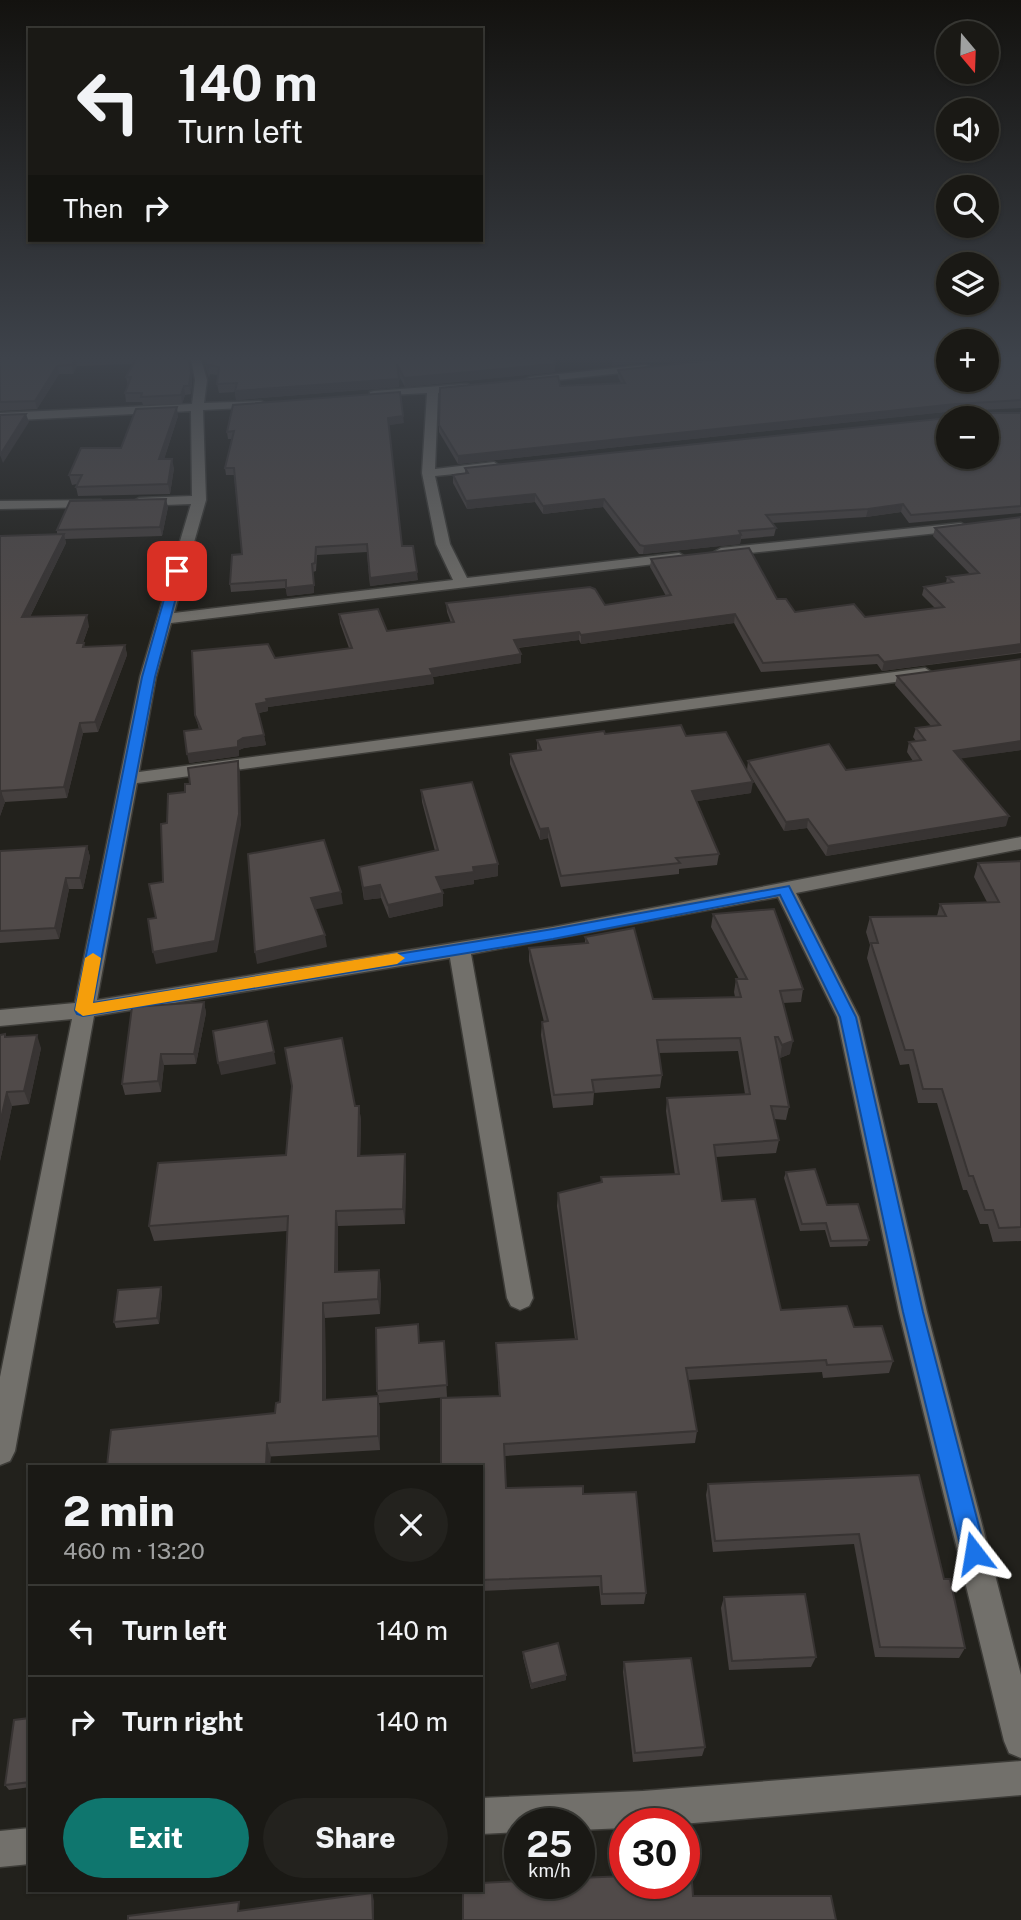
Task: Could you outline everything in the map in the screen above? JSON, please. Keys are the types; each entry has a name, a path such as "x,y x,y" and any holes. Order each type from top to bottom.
{"street":[{"path":"0,1451 129,779 163,619 199,500 198,449"},
{"path":"429,449 428,473 443,544 461,581"},
{"path":"428,473 511,464"},
{"path":"0,505 199,500"},
{"path":"163,619 461,581 980,525"},
{"path":"129,779 944,671"},
{"path":"0,1018 83,1010 553,934 1021,843"},
{"path":"784,889 848,1017 913,1312 1021,1741"},
{"path":"459,948 520,1298"},
{"path":"483,1816 643,1810 1021,1778"},
{"path":"0,1849 28,1846"}],"building":[{"path":"81,449 163,449 159,459 172,459 168,484 76,487 82,475 69,475"},
{"path":"230,449 391,449 402,546 413,546 417,572 370,578 367,544 316,547 315,563 312,564 314,585 286,588 286,580 230,584 232,555 242,554 234,468 225,468"},
{"path":"453,449 529,449 458,456"},
{"path":"652,449 936,449 936,469 999,469 999,449 1021,449 1021,506 911,515 903,504 868,509 766,515 776,528 739,531 741,535 644,546 640,545 604,499 543,506 535,494 466,501 453,475 468,473 465,468"},
{"path":"166,499 160,527 57,530 70,501"},
{"path":"1021,517 1021,644 884,662 878,655 763,663 735,614 581,635 579,632 514,640 521,654 430,669 433,675 266,699 267,702 256,704 264,735 243,738 238,741 238,747 187,754 184,731 201,729 195,715 192,651 268,644 275,658 352,648 339,614 378,609 387,631 454,622 446,603 590,587 595,589 605,605 671,595 651,559 749,548 777,599 786,599 795,612 854,604 865,617 944,607 924,587 953,582 947,577 979,573 935,528"},
{"path":"64,534 22,617 87,615 77,643 84,643 83,647 125,645 95,722 80,723 64,787 1,791 0,795 0,536"},
{"path":"1021,659 1021,741 954,751 1009,816 828,846 808,819 786,822 748,761 829,744 846,770 921,760 909,742 925,740 916,728 940,725 897,676"},
{"path":"681,725 686,736 726,732 753,782 692,791 719,854 676,858 680,863 561,876 548,828 540,829 510,754 541,750 537,740"},
{"path":"238,761 239,814 215,941 153,952 148,919 156,918 149,884 163,882 161,824 167,823 168,794 185,792 185,784 190,784 188,768"},
{"path":"472,782 498,864 473,867 474,872 436,877 443,893 388,905 380,885 363,888 359,867 438,850 421,790"},
{"path":"324,840 341,892 311,898 325,935 255,952 248,854"},
{"path":"87,846 80,878 66,878 55,928 0,931 0,851"},
{"path":"1021,861 1021,1227 999,1228 993,1210 985,1210 973,1176 969,1176 942,1089 923,1089 913,1050 905,1050 871,943 878,943 870,917 946,916 940,904 999,902 978,863"},
{"path":"774,909 803,989 780,991 793,1041 782,1045 778,1037 775,1037 789,1107 771,1106 779,1140 714,1145 722,1201 755,1199 781,1310 847,1306 854,1327 882,1326 893,1361 827,1365 826,1360 686,1368 697,1431 504,1444 506,1488 583,1486 583,1494 636,1492 646,1593 602,1594 601,1576 483,1580 483,1465 441,1465 441,1398 500,1396 496,1343 577,1339 558,1193 602,1182 601,1177 679,1174 667,1098 750,1094 740,1038 657,1040 662,1075 592,1080 594,1092 554,1095 542,1022 548,1021 529,948 588,943 585,937 634,928 653,999 741,997 736,979 747,979 713,914"},
{"path":"204,1002 194,1054 161,1054 158,1081 122,1084 132,1007"},
{"path":"267,1021 274,1052 218,1063 213,1031"},
{"path":"5,1034 5,1037 37,1035 24,1091 7,1092 0,1123 0,1035"},
{"path":"342,1038 355,1106 359,1106 358,1156 405,1154 403,1209 336,1211 335,1272 379,1270 378,1299 323,1303 323,1400 378,1396 378,1436 267,1443 266,1465 107,1465 111,1430 275,1413 276,1403 280,1402 288,1216 149,1226 158,1163 286,1155 292,1086 285,1048"},
{"path":"815,1169 827,1205 858,1204 869,1240 831,1241 826,1223 802,1224 786,1172"},
{"path":"161,1287 157,1318 114,1322 118,1290"},
{"path":"418,1324 419,1343 444,1341 447,1385 377,1391 376,1328"},
{"path":"919,1475 944,1579 950,1579 965,1648 880,1647 859,1534 715,1541 708,1484"},
{"path":"805,1594 816,1657 732,1661 724,1597"},
{"path":"558,1643 566,1675 531,1684 523,1652"},
{"path":"691,1658 705,1747 635,1753 624,1662"},
{"path":"28,1718 28,1782 5,1785 14,1720"},
{"path":"595,1877 609,1877 609,1899 831,1896 836,1920 463,1920 463,1892 483,1892 483,1883 504,1882 504,1899 595,1899"},
{"path":"372,1893 373,1920 128,1920 128,1916 239,1902 238,1911"}],"slow traffic":[{"path":"93,958 83,1010 397,958"}],"route":[{"path":"177,571 148,677 83,1010 553,934 784,889 848,1017 913,1312 974,1553"}]}
